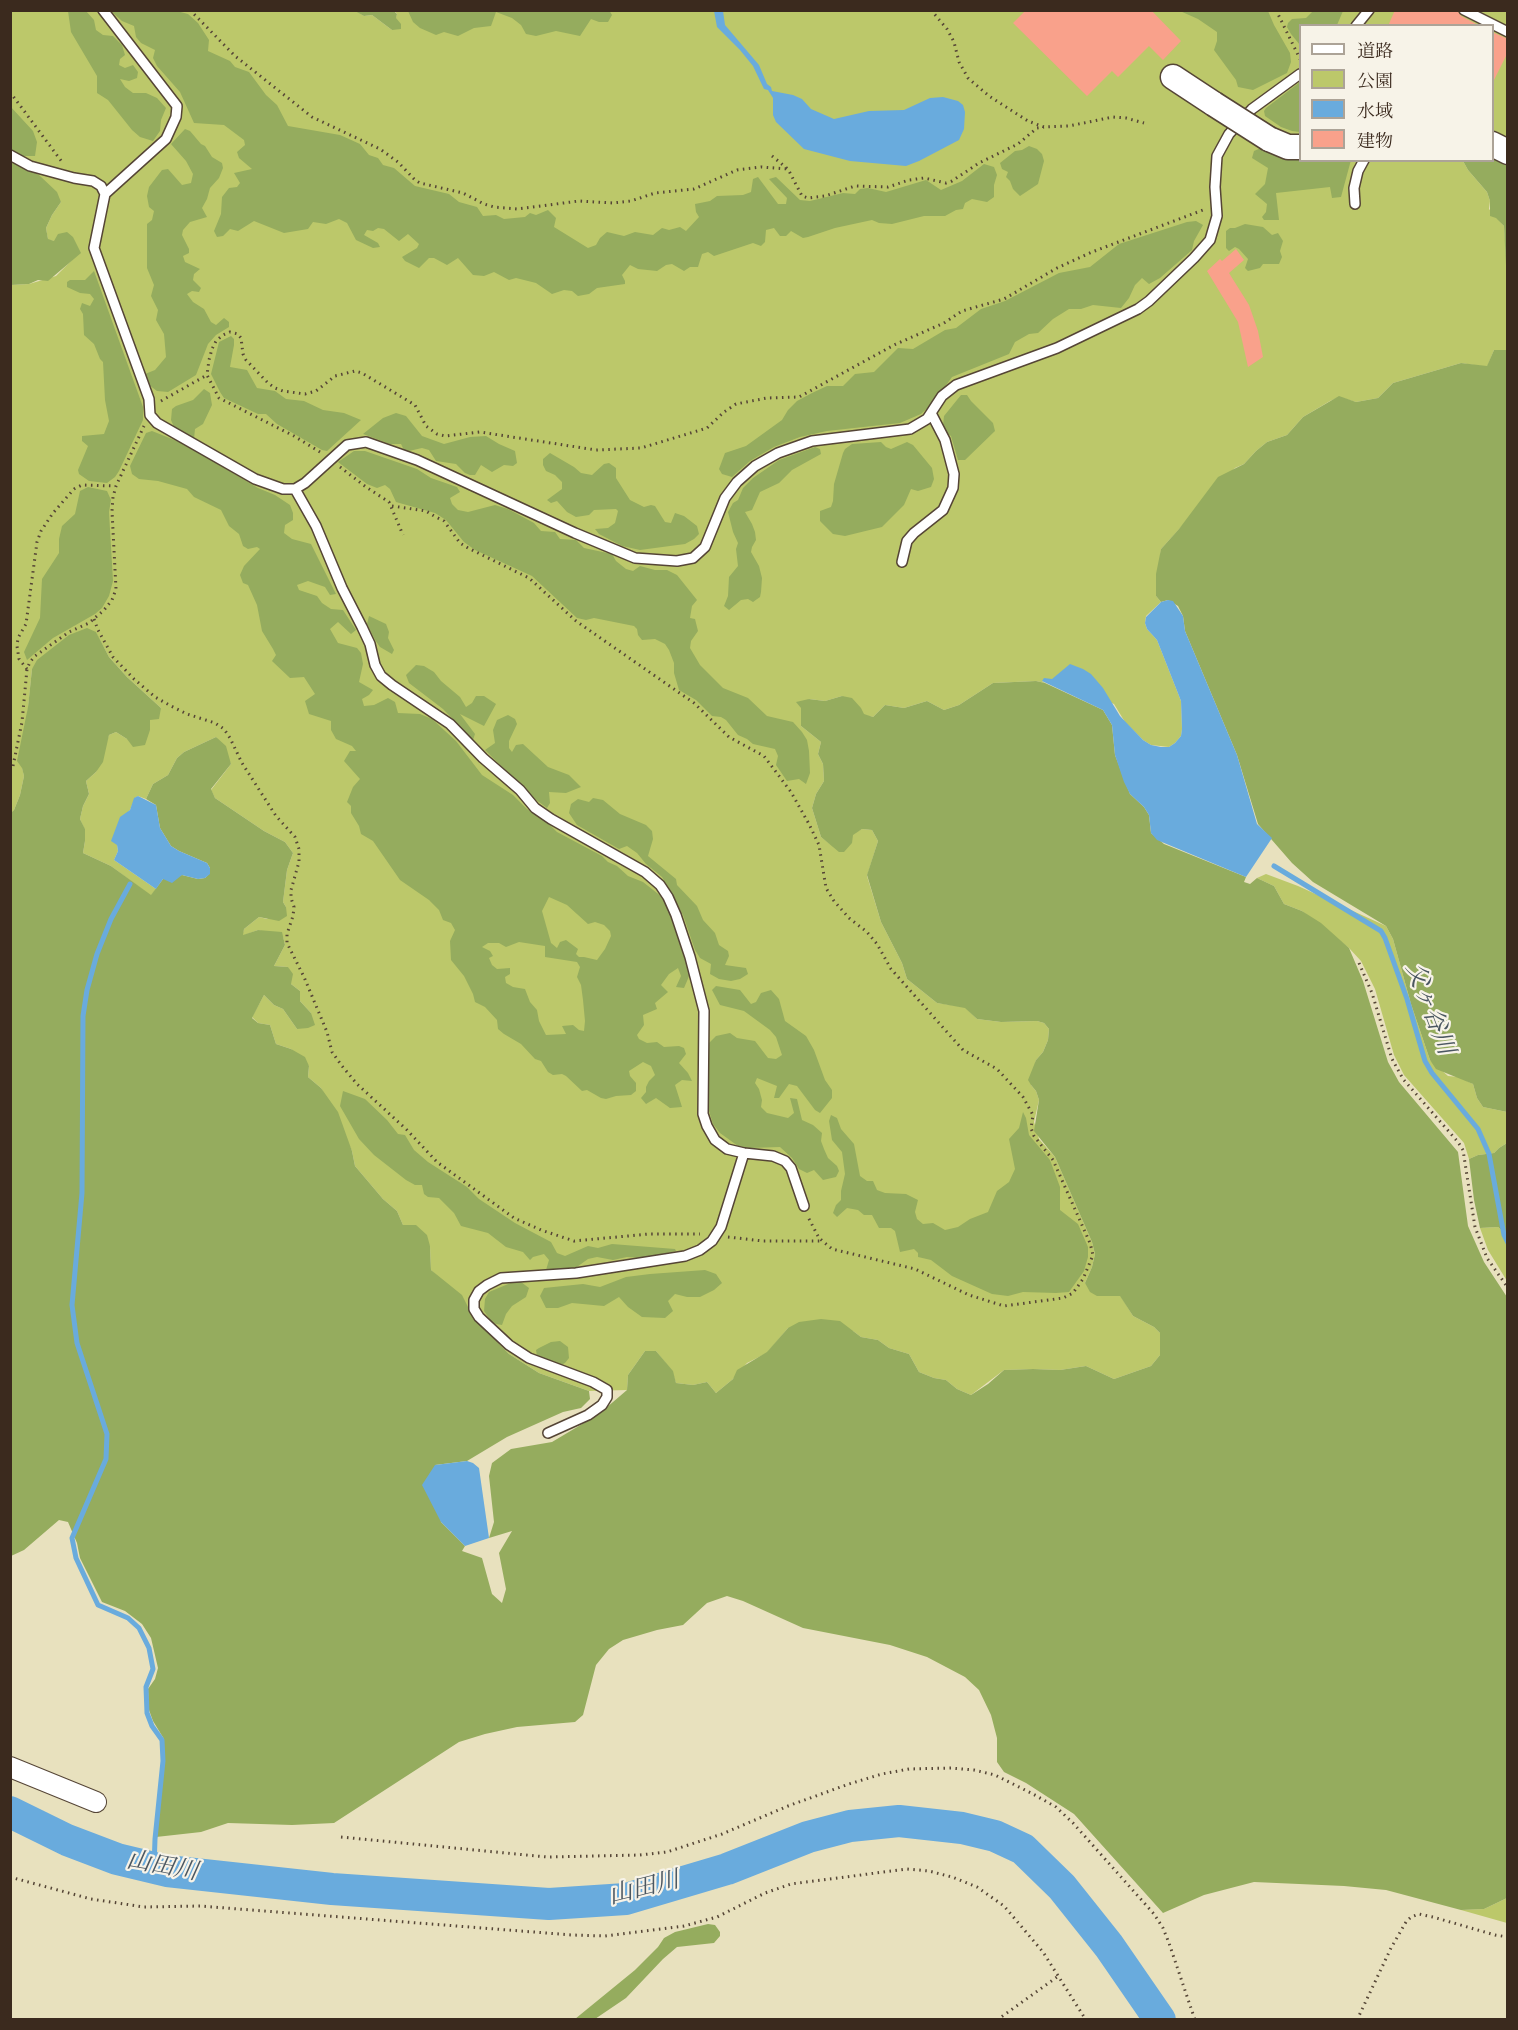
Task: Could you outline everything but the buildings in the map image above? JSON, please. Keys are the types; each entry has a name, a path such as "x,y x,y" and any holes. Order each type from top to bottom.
{"street":[{"path":"1173,77 1269,139 1288,147 1299,147"},
{"path":"10,1767 96,1802"}],"lane":[{"path":"103,10 177,106 174,123 166,139 105,194 94,248 149,399 150,415 157,423 255,479 283,489 295,489 305,483 347,445 357,442 375,445 417,460 635,558 677,561 693,558 705,546 725,498 737,482 755,466 778,453 812,441 910,429 927,419 942,396 956,385 1057,348 1143,305 1210,240 1217,216 1215,187 1217,156 1229,134 1252,108 1299,75"},
{"path":"1358,24 1369,10"},
{"path":"1464,10 1492,24"},
{"path":"1494,25 1508,32"},
{"path":"10,155 30,166 93,181 101,186 105,194"},
{"path":"1355,204 1353,188 1363,162"},
{"path":"902,562 907,542 914,533 943,510 953,488 954,474 945,440 931,413"},
{"path":"295,489 316,526 342,588 370,645 381,676 450,724 483,758 520,790 535,808 645,872 660,885 668,897 690,957 704,1011 703,1114 715,1140 727,1149 773,1156 784,1161 791,1168 804,1206"},
{"path":"548,1433 602,1405 607,1397 607,1390 593,1382 529,1358 508,1345 479,1317 474,1309 474,1300 479,1292 501,1278 576,1273 686,1256 700,1250 715,1236 727,1213 744,1153"}],"path":[{"path":"190,10 236,56 312,117 374,146 398,162 420,183 463,193 494,207 517,209 579,201 613,203 631,201 655,193 694,189 737,170 761,167 788,170"},
{"path":"931,10 947,29 954,42 959,62 968,78 1013,113 1044,127"},
{"path":"1276,10 1299,57"},
{"path":"10,92 74,178"},
{"path":"772,156 788,170 802,196 808,198 825,196 855,186 888,187 924,178 946,183 958,178 979,163 1018,144 1037,128 1069,126 1113,117 1144,123"},
{"path":"804,1206 812,1227 826,1245 841,1252 915,1269 969,1295 1004,1306 1063,1298 1073,1293 1083,1279 1093,1255 1090,1243 1053,1160 1030,1128 1033,1115 1023,1097 997,1070 963,1050 891,969 877,944 867,932 849,918 834,901 826,888 819,845 791,792 764,756 729,737 694,703 576,621 529,578 460,543 444,521 426,511 392,506 330,459 294,436 219,398 207,375 209,360 216,341 230,332 238,334 242,338 243,354 246,360 268,383 283,391 306,394 316,391 335,376 355,371 362,373 415,405 426,426 437,434 445,436 480,432 596,450 641,448 707,428 736,404 767,398 800,397 894,345 944,323 962,311 1004,299 1057,268 1092,252 1216,205"},
{"path":"13,766 22,722 27,669 35,656 69,632 89,623 112,600 116,589 112,511 116,486 150,415 161,401 207,375"},
{"path":"27,669 19,659 17,646 18,638 26,624 37,542 42,531 53,513 74,489 82,485 116,486"},
{"path":"392,506 403,535"},
{"path":"94,619 113,657 134,680 155,697 171,706 224,729 242,763 276,816 295,837 299,849 299,862 291,890 294,907 287,943 327,1032 332,1052 357,1084 407,1130 437,1162 514,1218 541,1230 574,1240 649,1234 696,1234 763,1241 822,1241"},
{"path":"1359,963 1372,993 1392,1059 1403,1079 1463,1150 1475,1227 1487,1258 1508,1288"},
{"path":"341,1837 547,1857 640,1855 667,1852 722,1834 788,1806 882,1774 909,1769 974,1770 995,1775 1056,1808 1073,1823 1154,1914 1169,1943 1195,2019"},
{"path":"10,1877 91,1899 144,1907 200,1906 605,1936 684,1926 717,1917 765,1893 791,1884 907,1869 929,1871 952,1876 977,1887 1004,1906 1043,1952 1086,2019"},
{"path":"1357,2019 1391,1948 1411,1917 1419,1914 1508,1937"},
{"path":"997,2019 1057,1977"}],"green space":[{"path":"173,10 188,14 198,23 209,40 208,51 230,61 235,67 249,72 266,95 277,105 288,126 340,135 360,144 369,155 378,158 383,165 394,168 415,186 449,194 459,202 477,207 483,216 496,215 504,219 525,217 530,213 536,215 548,210 556,218 554,227 588,248 596,245 607,232 624,236 635,232 653,235 662,228 669,230 680,227 686,231 699,217 695,204 710,201 717,196 743,195 751,192 753,179 758,177 778,204 786,204 787,198 769,179 776,177 800,200 810,201 843,193 855,194 860,189 868,188 886,192 926,180 941,190 962,181 984,164 994,167 997,175 994,197 987,202 972,199 965,203 963,209 945,216 924,216 892,224 872,220 803,238 791,231 786,236 780,236 774,228 766,230 765,242 761,246 753,243 714,256 708,252 702,254 698,267 690,267 684,271 672,264 657,271 638,269 630,265 622,275 625,284 597,288 589,294 578,296 572,291 564,290 552,294 536,283 516,278 509,280 494,272 484,276 473,275 458,258 447,265 434,258 429,258 419,268 402,257 417,248 419,244 408,234 399,241 384,229 367,230 364,235 378,243 380,247 373,248 356,240 347,223 339,219 326,224 313,222 308,229 284,233 254,221 238,231 230,229 223,236 217,237 214,231 221,214 222,197 229,188 237,187 240,183 234,173 252,169 239,158 237,152 245,145 244,140 224,125 194,123 180,92 157,66 153,58 155,50 141,43 136,37 134,26 122,21 111,11"},
{"path":"355,10 364,16 372,15 392,30 397,14 394,10 1507,11 1507,163 1494,154 1494,24 1299,24 1299,162 1464,162 1487,192 1490,201 1489,209 1504,226 1508,285 1507,350 1494,350 1487,367 1461,363 1393,383 1378,398 1356,402 1339,397 1330,401 1303,417 1287,435 1267,442 1244,464 1235,468 1161,549 1156,596 1161,602 1146,616 1145,623 1147,629 1157,640 1181,701 1181,736 1175,743 1169,747 1151,745 1125,722 1114,704 1052,679 1042,681 1045,683 1036,681 993,683 959,705 944,710 927,701 904,708 885,705 873,717 864,715 842,696 825,701 809,699 801,708 801,726 821,742 818,754 823,764 824,781 816,794 812,808 821,837 830,844 862,829 872,830 878,841 867,876 881,922 902,963 907,979 937,1003 965,1007 977,1019 1001,1022 1037,1021 1044,1023 1049,1029 1048,1040 1043,1052 1036,1060 1031,1085 1039,1100 1034,1122 1039,1139 1055,1157 1092,1242 1095,1254 1085,1283 1111,1296 1120,1295 1133,1316 1154,1327 1160,1333 1160,1355 1151,1366 1114,1379 1086,1366 1060,1370 1004,1370 971,1395 957,1389 946,1380 919,1372 909,1354 889,1348 878,1340 861,1337 853,1331 788,1328 767,1353 747,1363 716,1393 707,1382 693,1385 676,1383 672,1371 656,1351 645,1351 628,1375 627,1390 589,1391 539,1373 509,1354 489,1335 431,1270 430,1246 403,1225 397,1211 383,1199 355,1166 352,1151 321,1088 308,1077 309,1066 291,1049 276,1044 270,1025 258,1023 252,1017 264,995 274,1005 283,1009 297,1029 311,1013 300,1001 300,991 291,984 288,967 274,966 285,945 283,937 258,930 242,936 244,929 259,917 267,919 286,907 283,902 287,870 293,853 285,842 264,831 215,798 211,790 231,764 216,737 184,752 177,758 168,775 153,784 146,799 138,796 135,798 125,815 114,860 156,889 151,896 111,866 83,853 85,830 80,819 89,794 86,781 96,772 109,735 116,732 127,739 150,730 150,720 161,708 109,657 96,633 32,669 22,767 24,776 20,795 11,814 11,285 29,284 56,276 72,260 54,241 48,240 46,228 61,202 28,170 11,161 11,11"},
{"path":"609,10 612,15 608,22 591,19 580,36 556,31 536,36 526,34 521,25 512,18 496,12 491,26 474,28 458,36 444,32 436,35 413,22 408,11"},
{"path":"68,11 86,11 94,20 96,30 103,35 113,36 122,45 125,55 120,59 119,65 125,68 133,65 138,72 137,78 129,81 120,79 125,87 133,93 146,93 157,98 166,108 161,120 160,131 153,141 140,137 108,100 97,93 97,76 71,32"},
{"path":"355,11 394,11 401,24 401,29 392,30 372,15 364,16"},
{"path":"1180,11 1268,11 1290,53 1291,62 1287,73 1253,90 1238,87 1236,80 1214,50 1217,32 1198,19"},
{"path":"1313,11 1343,11 1337,24 1299,24 1299,44 1287,27 1288,23 1292,19 1306,18"},
{"path":"1299,83 1299,132 1281,127 1265,116 1266,108"},
{"path":"10,106 33,131 37,142 35,156 22,156 11,149"},
{"path":"185,129 205,146 212,157 222,163 223,168 219,178 210,188 202,208 207,217 190,222 183,230 182,235 189,249 189,253 183,256 185,262 200,269 194,274 193,280 201,288 199,292 192,291 187,294 193,302 204,309 211,322 216,325 224,318 229,322 229,327 216,335 208,344 196,375 168,392 157,391 149,385 145,374 155,370 166,357 164,334 156,320 158,310 151,296 154,285 147,268 147,224 152,220 154,211 149,207 147,196 149,187 162,170 168,169 182,185 191,183 193,174 186,161 171,144"},
{"path":"1029,146 1042,154 1044,161 1038,184 1020,196 1013,189 1006,177 1008,172 1002,169 1000,163 1015,151"},
{"path":"1263,147 1299,158 1299,162 1350,162 1341,197 1332,198 1330,187 1276,193 1279,220 1264,220 1262,217 1266,212 1267,204 1255,194 1265,184 1268,168 1252,158 1254,151"},
{"path":"1494,154 1507,163 1507,285 1504,226 1496,218 1490,216 1490,201 1487,192 1464,162 1494,162"},
{"path":"10,161 39,175 57,192 61,202 46,228 48,239 54,241 58,234 67,232 73,237 81,253 48,281 38,280 29,284 11,285"},
{"path":"1196,221 1203,225 1192,250 1160,278 1149,284 1142,278 1121,308 1093,305 1081,309 1069,309 1053,319 1038,333 1029,334 1015,342 1009,354 952,377 934,402 921,414 900,423 827,431 800,437 774,447 750,461 732,477 722,474 719,469 725,453 746,446 782,420 797,401 827,386 843,386 855,374 874,372 898,348 913,349 945,330 956,328 981,309 1005,301 1059,273 1090,267 1119,244"},
{"path":"1245,224 1263,227 1272,235 1278,233 1283,241 1279,264 1263,264 1260,268 1248,271 1245,268 1248,259 1239,249 1235,247 1229,251 1226,248 1226,231"},
{"path":"94,271 143,407 143,420 119,471 107,483 89,481 79,474 78,470 88,446 82,441 82,436 104,434 109,421 105,400 103,362 94,344 84,335 83,314 80,309 82,303 90,306 94,299 90,294 80,293 67,287 67,282 70,280 85,280"},
{"path":"231,336 234,339 234,345 230,367 247,370 257,388 275,391 286,399 304,401 323,410 344,413 361,420 327,451 277,424 266,414 258,414 224,398 211,374 219,342"},
{"path":"1494,350 1507,350 1507,1112 1483,1107 1477,1098 1473,1084 1436,1069 1430,1060 1393,939 1386,926 1313,882 1292,863 1258,824 1237,755 1185,631 1183,616 1178,606 1168,600 1161,602 1156,596 1156,574 1161,549 1218,477 1244,464 1267,442 1287,435 1303,417 1339,396 1356,402 1378,398 1393,383 1461,363 1487,366"},
{"path":"204,389 210,393 212,405 203,424 195,429 194,439 174,427 171,420 172,409 193,400"},
{"path":"961,395 967,395 993,423 995,431 965,460 958,460 951,436 945,432 943,425 944,416"},
{"path":"396,413 406,416 422,436 444,444 470,437 486,436 515,451 517,463 513,466 504,465 492,472 481,465 475,475 470,475 456,464 436,461 429,450 422,448 404,450 401,444 390,444 363,434 383,418"},
{"path":"152,431 182,443 290,505 293,520 285,525 284,533 292,539 311,544 336,594 330,595 325,587 308,581 297,585 299,590 317,596 331,609 343,610 356,630 351,634 338,622 330,629 338,643 357,648 361,653 363,664 359,682 373,690 362,699 364,706 374,705 388,698 395,702 398,713 420,714 432,719 456,741 482,775 513,795 557,832 602,856 628,876 643,882 662,897 672,919 690,974 684,988 676,987 681,976 678,968 669,974 661,985 668,992 655,1003 657,1009 643,1015 644,1025 637,1035 639,1039 647,1043 657,1042 664,1047 684,1048 686,1054 679,1063 692,1081 682,1080 675,1085 682,1107 670,1108 656,1098 646,1104 641,1098 646,1092 649,1081 655,1075 651,1066 643,1062 629,1071 636,1083 636,1091 631,1095 606,1099 587,1090 582,1091 566,1076 553,1075 548,1072 541,1061 535,1059 521,1044 498,1029 497,1020 485,1007 475,1002 464,976 451,960 450,941 455,930 451,923 443,920 439,910 429,900 400,880 373,841 361,834 351,813 351,806 347,802 353,787 360,779 344,761 350,751 356,751 352,746 336,739 331,730 331,721 309,714 305,701 315,694 304,677 290,678 272,661 276,655 262,631 257,605 248,585 243,583 240,575 244,566 260,549 257,547 248,549 243,546 239,534 229,526 221,510 194,497 187,489 158,481 139,479 132,474 130,466 146,433","holes":["549,897 567,905 588,924 595,922 604,925 610,931 611,936 597,960 579,957 576,954 578,949 566,940 560,942 557,948 551,943 542,911","519,942 545,946 545,957 577,962 580,967 577,977 581,985 583,1000 584,1031 573,1025 562,1026 566,1034 546,1035 539,1021 537,1010 530,1002 525,989 506,983 505,977 510,974 510,968 497,969 489,958 493,956 490,951 482,947 488,943 499,943 506,947"]},
{"path":"881,442 891,449 907,442 913,445 932,468 934,479 931,487 918,491 911,489 904,505 882,527 845,536 833,534 820,521 820,511 831,507 834,484 845,449 852,444"},
{"path":"815,447 820,449 821,454 792,470 779,483 760,492 752,510 745,512 755,532 756,540 751,552 759,566 762,578 761,592 760,597 753,602 748,599 741,600 729,610 724,606 728,596 729,577 738,566 736,549 738,543 728,512 733,503 738,500 743,488 753,478 779,460"},
{"path":"354,451 365,451 417,469 431,478 457,487 460,492 450,498 458,510 468,512 495,505 508,509 534,523 541,531 555,532 560,539 576,540 584,548 612,554 616,561 626,569 633,571 640,566 667,570 677,575 697,600 692,606 690,618 695,619 698,631 691,641 690,648 700,665 723,688 748,698 767,716 793,722 802,732 807,740 809,751 810,773 806,784 799,779 787,781 776,765 778,756 775,749 753,744 738,735 726,720 712,716 696,700 679,690 674,673 674,663 665,644 655,639 642,640 634,626 594,618 586,620 577,618 532,576 475,550 464,542 446,520 435,513 396,502 390,489 385,485 377,488 367,484 338,462"},
{"path":"550,453 581,473 592,475 604,464 609,463 616,468 616,478 630,500 644,507 655,506 665,522 671,523 675,513 684,516 697,526 699,534 685,544 640,550 622,546 599,534 595,529 608,528 615,523 618,511 616,509 594,510 589,515 576,517 567,512 557,501 551,503 547,500 562,489 562,482 555,475 546,471 543,465 543,459"},
{"path":"88,487 107,491 111,500 109,512 113,581 109,596 102,608 95,614 53,638 27,660 24,652 40,618 42,579 59,553 62,526 75,514 80,491"},
{"path":"369,616 386,624 389,632 388,638 394,650 392,654 380,647 375,640 367,624"},
{"path":"87,628 96,632 109,657 127,677 161,708 159,719 150,720 150,730 145,745 133,747 127,739 116,732 109,735 103,762 86,781 89,794 80,819 85,829 83,853 111,866 151,895 163,879 182,875 198,879 205,878 210,873 207,863 171,846 160,828 156,805 146,799 153,784 168,775 177,758 184,752 216,737 226,746 231,764 211,789 215,798 264,831 285,842 293,853 287,870 283,902 287,916 279,921 259,917 244,929 243,935 258,930 282,932 285,945 274,966 288,967 293,974 291,984 300,991 300,1001 311,1013 315,1025 297,1029 283,1009 274,1005 264,995 252,1018 258,1023 270,1025 276,1044 305,1057 309,1066 308,1077 321,1088 338,1112 355,1166 383,1199 397,1211 403,1225 416,1225 427,1235 431,1270 462,1295 474,1319 509,1354 539,1373 589,1391 590,1399 581,1408 563,1412 507,1437 467,1461 435,1465 441,1522 465,1546 462,1551 482,1558 492,1594 502,1603 506,1589 499,1553 512,1531 489,1538 494,1522 489,1476 492,1463 511,1449 552,1442 599,1414 627,1390 628,1375 645,1351 656,1351 673,1371 676,1383 693,1385 707,1382 716,1393 733,1379 737,1370 767,1352 788,1328 799,1322 821,1319 840,1321 861,1337 878,1340 889,1348 909,1354 919,1372 946,1380 957,1389 971,1395 1004,1370 1060,1370 1086,1366 1114,1379 1151,1366 1160,1355 1160,1333 1154,1327 1133,1316 1120,1296 1097,1296 1090,1292 1085,1283 1095,1254 1092,1242 1055,1157 1034,1131 1039,1100 1028,1080 1048,1040 1049,1029 1044,1023 1037,1021 1001,1022 977,1019 965,1008 937,1003 907,979 902,963 881,922 867,875 878,841 872,830 862,829 853,835 852,843 844,852 839,852 821,837 812,808 816,794 824,781 823,764 818,754 821,742 801,726 801,708 796,702 809,699 825,701 842,696 852,698 864,714 873,717 885,705 904,708 927,701 944,710 959,705 993,683 1036,681 1103,710 1112,725 1115,755 1130,794 1149,815 1151,833 1164,844 1246,877 1244,882 1250,884 1257,878 1274,886 1284,904 1302,911 1321,923 1349,948 1363,981 1388,1062 1399,1082 1458,1152 1468,1226 1484,1262 1507,1297 1507,1898 1484,1909 1461,1910 1386,1890 1254,1882 1204,1895 1163,1913 1074,1814 1026,1783 1004,1772 997,1762 997,1738 991,1715 979,1690 965,1677 927,1657 890,1645 803,1628 727,1596 707,1603 683,1625 623,1640 609,1649 596,1665 583,1715 575,1722 517,1727 459,1742 334,1823 292,1825 228,1823 201,1832 156,1837 164,1739 149,1710 148,1689 155,1679 158,1668 151,1638 142,1624 125,1611 102,1602 80,1558 77,1543 68,1522 59,1520 24,1550 11,1556 10,814 20,795 24,776 17,761 28,707 32,669 37,660 69,635"},
{"path":"416,665 424,666 434,672 460,697 466,707 476,696 484,696 496,704 484,726 460,714 475,734 473,740 443,709 409,683 406,675"},
{"path":"508,715 515,719 517,724 509,741 509,748 512,752 516,745 523,744 548,767 569,775 581,787 566,793 549,792 550,803 547,808 531,796 485,750 495,743 493,730 497,720"},
{"path":"593,798 603,800 620,814 646,825 652,831 653,839 648,856 676,879 677,885 697,906 703,920 715,933 719,945 728,951 729,956 725,965 746,968 748,974 731,981 719,979 710,974 711,964 700,958 695,950 683,915 662,877 627,846 619,849 577,825 569,813 571,804 578,799 589,802"},
{"path":"1266,874 1386,926 1393,939 1430,1060 1448,1076 1459,1077 1473,1084 1477,1098 1483,1107 1507,1112 1507,1143 1494,1153 1469,1159 1464,1143 1404,1075 1394,1055 1375,989 1361,961 1349,948 1302,911 1284,904 1274,886 1257,878"},
{"path":"716,986 740,990 751,1004 756,1002 761,993 771,990 779,999 785,1021 806,1036 825,1080 832,1090 832,1098 820,1113 815,1110 797,1086 789,1084 779,1098 774,1098 777,1086 757,1078 755,1083 762,1100 761,1107 767,1113 788,1118 794,1113 790,1098 797,1099 802,1120 813,1125 822,1133 821,1141 828,1158 839,1171 836,1177 823,1180 814,1170 807,1173 799,1169 792,1158 780,1147 738,1146 720,1133 713,1124 709,1111 709,1043 716,1036 730,1033 737,1038 755,1041 768,1058 776,1059 782,1055 776,1037 770,1030 744,1011 720,1005 712,990"},
{"path":"343,1091 365,1099 398,1134 405,1135 414,1150 428,1162 467,1187 479,1199 515,1223 551,1242 557,1253 565,1256 588,1246 598,1248 612,1244 675,1249 676,1251 643,1258 627,1257 613,1260 597,1257 588,1259 574,1269 546,1270 549,1260 544,1254 530,1260 523,1252 506,1247 488,1233 461,1226 454,1213 439,1198 428,1197 424,1194 422,1185 415,1185 406,1180 374,1155 359,1139 340,1106"},
{"path":"1023,1112 1029,1135 1050,1160 1060,1187 1060,1210 1078,1224 1088,1247 1084,1271 1069,1292 1023,1292 1008,1296 992,1294 952,1276 931,1260 918,1257 914,1249 900,1252 895,1231 891,1228 879,1228 872,1215 864,1215 858,1210 847,1208 837,1217 833,1213 841,1200 845,1174 842,1152 832,1140 829,1121 831,1115 837,1118 841,1129 854,1144 860,1176 867,1181 873,1181 877,1190 885,1193 906,1194 918,1200 915,1212 917,1219 923,1224 933,1223 945,1230 958,1227 988,1212 997,1191 1009,1182 1015,1169 1009,1139 1019,1128"},
{"path":"1507,1143 1507,1235 1498,1227 1480,1228 1469,1159 1494,1153"},
{"path":"1498,1227 1507,1235 1507,1281 1488,1250 1480,1228"},
{"path":"705,1270 716,1274 722,1283 700,1297 675,1294 668,1301 673,1311 665,1318 642,1317 619,1297 604,1306 572,1303 558,1308 546,1308 540,1296 544,1288 583,1284 600,1287 626,1277"},
{"path":"513,1282 521,1282 529,1288 526,1297 512,1306 502,1325 496,1324 484,1311 485,1299 489,1292"},
{"path":"560,1341 568,1347 569,1358 565,1363 561,1365 537,1356 536,1350 539,1348 551,1342"},
{"path":"1507,1898 1507,1923 1461,1910 1484,1909"},
{"path":"708,1924 715,1925 720,1932 720,1936 714,1943 677,1947 626,1998 595,2019 575,2019 635,1970 664,1938 675,1932"}],"water":[{"path":"714,11 723,11 725,25 759,65 772,91 802,99 811,109 834,119 869,111 904,110 930,98 943,97 958,101 963,105 964,129 959,140 906,166 850,161 804,149 776,122 773,115 773,98 768,90 764,89 753,66 717,27"},
{"path":"1173,601 1183,616 1185,631 1237,755 1257,824 1272,838 1246,877 1157,840 1151,833 1149,815 1130,794 1124,782 1115,755 1112,725 1103,710 1042,681 1044,678 1052,679 1070,664 1083,669 1091,674 1103,688 1120,716 1143,740 1151,745 1169,747 1181,736 1181,701 1157,640 1147,629 1145,623 1146,617 1161,602"},
{"path":"138,796 156,805 160,828 171,846 207,863 210,874 198,879 182,875 172,883 163,879 156,889 114,860 118,851 117,845 111,841 120,817 130,810 134,798"},
{"path":"467,1461 479,1468 489,1538 465,1546 441,1522 422,1485 435,1465"}],"waterway":[{"name":"父ヶ谷川","path":"1274,866 1381,931 1407,999 1425,1061 1432,1073 1478,1129 1489,1154 1504,1235 1508,1243"},
{"path":"130,884 111,919 97,954 87,990 83,1016 82,1193 72,1305 77,1343 107,1434 106,1459 72,1538 76,1558 98,1605 128,1618 139,1628 149,1648 153,1669 146,1687 147,1713 152,1726 162,1740 163,1761 154,1868"},
{"name":"山田川","path":"10,1812 67,1840 117,1859 167,1871 332,1889 549,1904 626,1899 727,1869 808,1837 850,1826 899,1821 962,1828 995,1836 1023,1849 1062,1887 1109,1946 1160,2020"}]}
